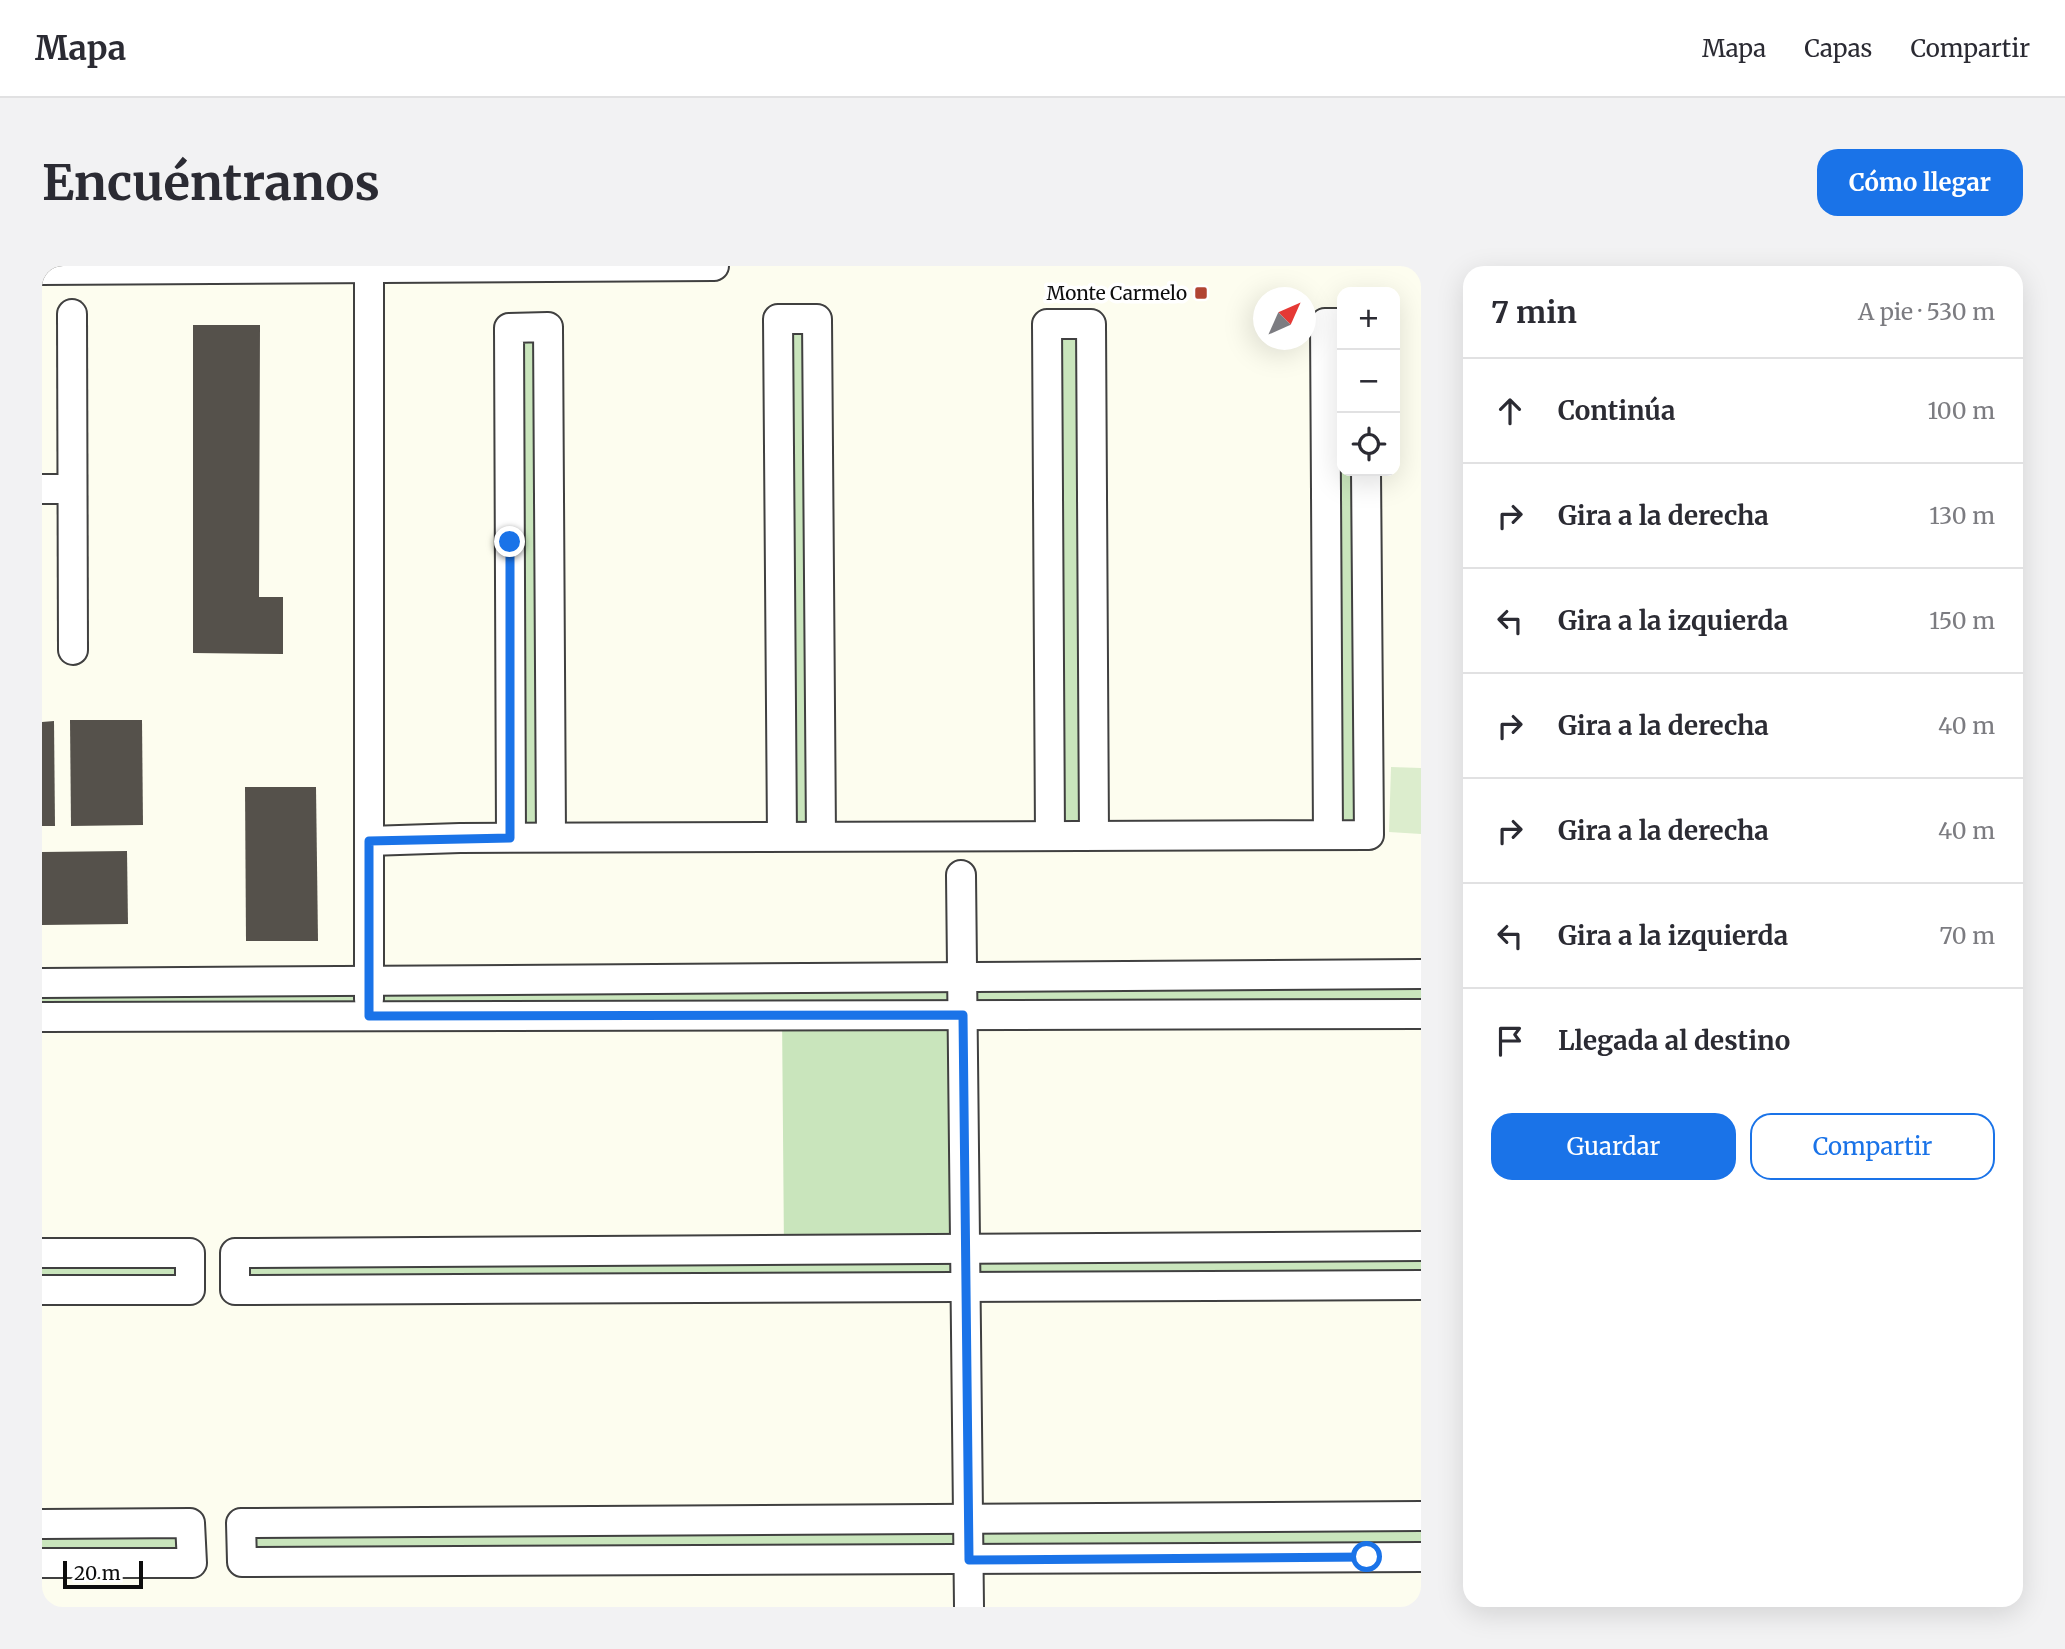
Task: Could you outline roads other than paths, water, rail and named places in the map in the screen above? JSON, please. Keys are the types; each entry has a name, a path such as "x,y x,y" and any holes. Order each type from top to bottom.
{"street":[{"path":"42,270 714,266"},
{"path":"369,267 369,1016"},
{"path":"72,314 73,650"},
{"path":"782,836 778,319 817,319 821,836"},
{"path":"1328,835 1325,323 1337,323"},
{"path":"1050,835 1047,324 1091,324 1094,835"},
{"path":"510,838 509,328 548,327 551,837"},
{"path":"369,841 551,837 1369,835 1366,476"},
{"path":"42,489 72,489"},
{"path":"961,876 969,1607"},
{"path":"42,982 1421,974"},
{"path":"42,1017 1421,1014"},
{"path":"1421,1245 235,1252 235,1290 1421,1285"},
{"path":"874,1249 874,1288"},
{"path":"42,1254 190,1253 190,1290 42,1290"},
{"path":"1421,1516 241,1523 243,1562 1421,1557"},
{"path":"42,1524 190,1523 192,1563 42,1563"}],"place":[{"name":"Monte Carmelo","path":"1201,293"}]}
